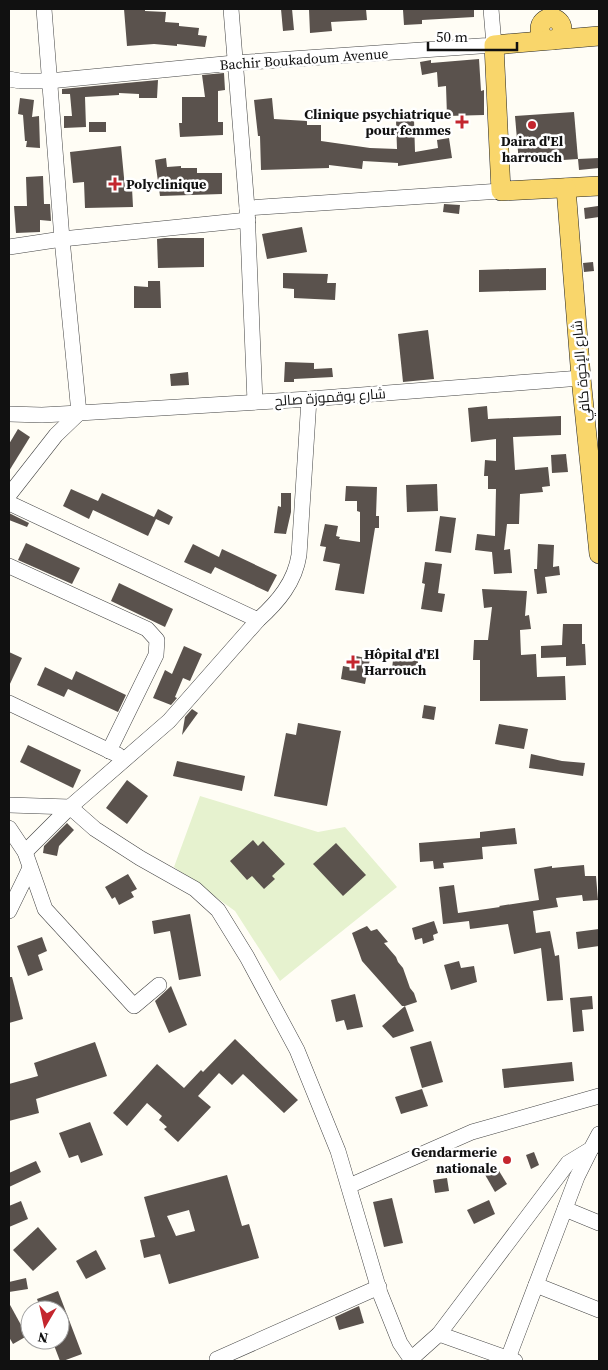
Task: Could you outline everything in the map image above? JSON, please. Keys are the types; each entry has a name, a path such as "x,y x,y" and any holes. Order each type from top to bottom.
{"main road":[{"name":"Bachir Boukadoum Avenue","path":"494,45 551,26 599,36"},
{"path":"494,45 501,191 599,186"},
{"name":"شارع الإخوة كافي","path":"566,188 581,378 599,554"}],"street":[{"path":"9,495 56,435 79,413 62,238 44,9"},
{"path":"231,9 248,214 255,402"},
{"path":"491,9 494,45"},
{"name":"Bachir Boukadoum Avenue","path":"9,79 20,81 49,80 234,63 494,45"},
{"path":"9,247 62,238 248,214 501,191"},
{"name":"شارع بوقموزة صالح","path":"9,414 42,415 309,399 581,378"},
{"path":"25,852 70,808 170,721 258,620 274,606 292,580 298,566 309,399"},
{"path":"9,503 258,620"},
{"path":"9,566 147,629 157,640 156,655 109,751"},
{"path":"9,703 126,759"},
{"path":"9,805 70,808 95,829 140,858 195,889 218,910 264,988 297,1050 338,1151 379,1287 400,1343 411,1360 439,1334 568,1163 591,1149"},
{"path":"11,837 25,852 45,908 134,1006 159,985"},
{"path":"9,910 30,868"},
{"path":"349,1186 472,1132 599,1096"},
{"path":"439,1334 510,1360 536,1285 577,1178 599,1134"},
{"path":"565,1209 599,1223"},
{"path":"536,1285 599,1310"},
{"path":"218,1361 217,1359 379,1287"}],"green space":[{"path":"200,796 318,832 345,827 397,887 280,981 235,911 174,867"}],"building":[{"path":"124,9 166,12 165,22 179,23 179,26 199,28 198,35 207,36 205,47 177,44 177,46 154,44 127,46"},
{"path":"281,9 292,9 294,30 283,31"},
{"path":"309,9 366,9 367,20 331,22 332,31 310,33"},
{"path":"474,9 474,17 422,20 422,24 404,25 403,10"},
{"path":"479,59 481,91 484,90 484,115 447,116 446,86 438,87 437,72 422,75 420,62 431,60 431,63"},
{"path":"224,73 225,90 218,91 218,122 223,122 223,135 180,137 179,123 182,123 182,97 205,97 202,75"},
{"path":"158,80 157,98 139,98 139,94 119,93 119,95 85,97 86,127 64,128 64,116 72,116 70,94 62,94 62,89"},
{"path":"20,98 34,100 32,117 39,116 40,148 26,147 27,141 25,141 23,115 18,114"},
{"path":"272,98 274,119 307,121 307,125 321,125 321,141 370,148 397,149 396,120 414,119 415,152 438,148 437,140 449,138 452,158 398,166 398,163 363,161 362,169 329,165 329,168 261,170 260,136 258,136 254,100"},
{"path":"574,112 578,159 519,163 515,116"},
{"path":"89,122 106,122 106,132 89,132"},
{"path":"121,146 125,188 132,188 133,207 85,208 84,182 73,183 70,152"},
{"path":"166,158 167,167 197,168 197,173 222,173 222,194 160,196 155,160"},
{"path":"599,158 599,168 579,170 578,159"},
{"path":"43,176 44,204 50,204 51,221 40,220 40,232 16,233 14,206 27,206 26,177"},
{"path":"444,204 460,205 459,214 443,212"},
{"path":"598,206 599,217 585,219 584,208"},
{"path":"302,227 307,252 267,259 262,234"},
{"path":"204,238 204,267 158,268 157,239"},
{"path":"593,262 594,271 584,272 583,263"},
{"path":"546,268 546,290 479,292 479,270"},
{"path":"283,273 328,274 327,283 336,283 335,300 294,298 294,289 283,288"},
{"path":"148,281 160,281 161,308 134,308 134,286 148,287"},
{"path":"428,330 434,379 403,382 398,334"},
{"path":"285,362 314,363 314,369 332,368 333,377 294,379 294,382 284,382"},
{"path":"188,372 189,385 171,386 170,374"},
{"path":"487,406 488,419 561,416 561,435 513,437 515,470 548,467 550,486 542,487 543,492 520,494 519,524 507,524 504,550 510,549 512,573 494,574 492,552 475,550 477,534 495,536 496,489 488,489 488,476 484,476 485,460 496,461 496,439 471,442 468,408"},
{"path":"18,429 30,437 9,471 9,444"},
{"path":"566,454 568,472 552,473 551,455"},
{"path":"437,484 438,511 407,512 406,485"},
{"path":"346,486 377,487 376,516 379,516 379,528 375,528 364,594 335,590 340,564 323,561 326,547 320,546 325,524 338,526 336,536 340,537 339,539 360,542 360,512 357,511 357,501 345,501"},
{"path":"71,489 98,501 102,493 154,517 158,509 173,517 169,525 156,519 148,536 93,510 89,519 63,506"},
{"path":"281,493 291,493 291,512 286,534 274,533 278,506 281,507"},
{"path":"9,513 29,523 27,527 9,520"},
{"path":"440,516 456,518 451,553 435,551"},
{"path":"26,543 80,568 72,584 18,560"},
{"path":"193,544 219,557 222,549 277,575 268,592 215,567 211,574 184,562"},
{"path":"538,544 554,545 553,567 559,566 560,575 545,577 547,593 537,594 534,569 537,569"},
{"path":"425,562 442,564 438,593 445,594 442,612 421,609 425,584 422,583"},
{"path":"119,583 173,609 165,627 111,601"},
{"path":"482,589 527,591 525,616 529,615 531,629 520,630 521,655 536,654 537,677 565,676 566,700 480,701 480,660 473,660 474,640 488,640 492,607 484,608"},
{"path":"563,624 582,624 582,644 585,644 586,665 566,666 566,657 541,658 541,646 562,645"},
{"path":"184,646 202,654 190,681 183,678 175,697 177,698 171,705 153,698 165,670 172,674"},
{"path":"394,651 408,653 407,660 418,661 417,672 392,669"},
{"path":"9,652 22,658 9,686"},
{"path":"356,656 370,659 365,684 341,679 343,666 353,668"},
{"path":"45,667 72,680 76,671 126,695 118,712 68,689 64,697 37,685"},
{"path":"424,705 436,707 434,720 422,718"},
{"path":"192,709 198,713 182,735 185,717"},
{"path":"298,723 341,731 327,806 274,796 286,733 296,735"},
{"path":"499,724 528,729 524,749 495,744"},
{"path":"28,745 81,770 73,788 20,762"},
{"path":"531,754 562,761 585,763 583,776 529,768"},
{"path":"177,761 245,776 242,791 173,776"},
{"path":"127,780 148,796 127,824 106,808"},
{"path":"67,823 74,830 59,846 57,856 43,853 44,846"},
{"path":"515,828 517,844 482,847 483,859 443,863 444,868 434,869 433,861 420,862 419,843 480,838 480,832"},
{"path":"253,840 258,846 263,841 285,864 272,876 275,879 264,889 252,876 247,880 230,861"},
{"path":"336,843 366,875 343,896 313,864"},
{"path":"584,865 585,876 596,876 598,900 583,901 582,895 556,898 558,907 533,911 536,933 550,931 555,956 559,955 563,1000 547,1001 541,948 514,954 508,924 470,929 469,921 443,924 439,887 454,885 458,913 500,907 539,900 534,869 552,866 552,868"},
{"path":"128,874 137,889 131,892 134,897 119,905 115,897 112,899 105,887"},
{"path":"190,914 201,976 179,980 170,931 154,934 152,921"},
{"path":"434,921 438,933 433,935 434,940 423,944 422,938 415,940 412,928"},
{"path":"367,926 371,931 377,929 388,942 384,943 403,968 417,1002 402,1006 362,961 352,933"},
{"path":"599,929 599,946 578,949 576,932"},
{"path":"42,937 47,951 38,955 43,970 28,976 17,946"},
{"path":"459,961 461,968 474,966 477,982 451,990 444,965"},
{"path":"9,977 12,977 23,1019 9,1023"},
{"path":"171,986 187,1025 169,1033 155,1001"},
{"path":"355,994 363,1027 347,1030 344,1020 336,1022 331,1000"},
{"path":"592,996 593,1009 582,1010 584,1031 573,1032 570,998"},
{"path":"405,1006 414,1031 393,1038 382,1026"},
{"path":"235,1039 298,1100 284,1113 243,1074 232,1085 219,1073 198,1096 211,1107 178,1142 164,1129 167,1127 159,1120 162,1116 147,1103 127,1126 113,1113 157,1064 184,1088 201,1070 203,1072"},
{"path":"431,1041 443,1082 422,1088 410,1047"},
{"path":"95,1042 107,1076 36,1099 39,1113 9,1121 9,1084 38,1076 34,1063"},
{"path":"572,1062 574,1081 504,1088 502,1069"},
{"path":"422,1089 428,1106 401,1114 395,1097"},
{"path":"90,1122 103,1155 81,1163 78,1155 69,1158 59,1133"},
{"path":"534,1152 539,1165 531,1169 526,1155"},
{"path":"36,1161 41,1172 9,1187 9,1173"},
{"path":"496,1166 507,1184 495,1192 484,1173"},
{"path":"227,1175 242,1226 249,1224 259,1258 169,1284 160,1254 144,1258 140,1240 155,1237 144,1197","holes":["189,1210 195,1231 176,1236 167,1216"]},
{"path":"447,1178 449,1191 435,1193 433,1180"},
{"path":"392,1198 403,1243 384,1247 373,1202"},
{"path":"489,1200 495,1214 474,1224 467,1210"},
{"path":"21,1201 28,1219 9,1227 9,1206"},
{"path":"38,1227 57,1249 33,1271 13,1250"},
{"path":"96,1250 106,1269 86,1279 76,1261"},
{"path":"26,1278 28,1289 9,1292 9,1282"},
{"path":"58,1291 61,1300 37,1300"},
{"path":"9,1303 20,1323 20,1340 13,1344 9,1337"},
{"path":"359,1306 364,1323 339,1330 335,1317"},
{"path":"70,1322 82,1354 60,1361 56,1350 70,1350"}],"place":[{"name":"Clinique psychiatrique pour femmes","path":"462,122"},
{"name":"Daira d'El harrouch","path":"532,125"},
{"name":"Polyclinique","path":"115,184"},
{"name":"Hôpital d'El Harrouch","path":"353,662"},
{"name":"Gendarmerie nationale","path":"507,1160"}]}
